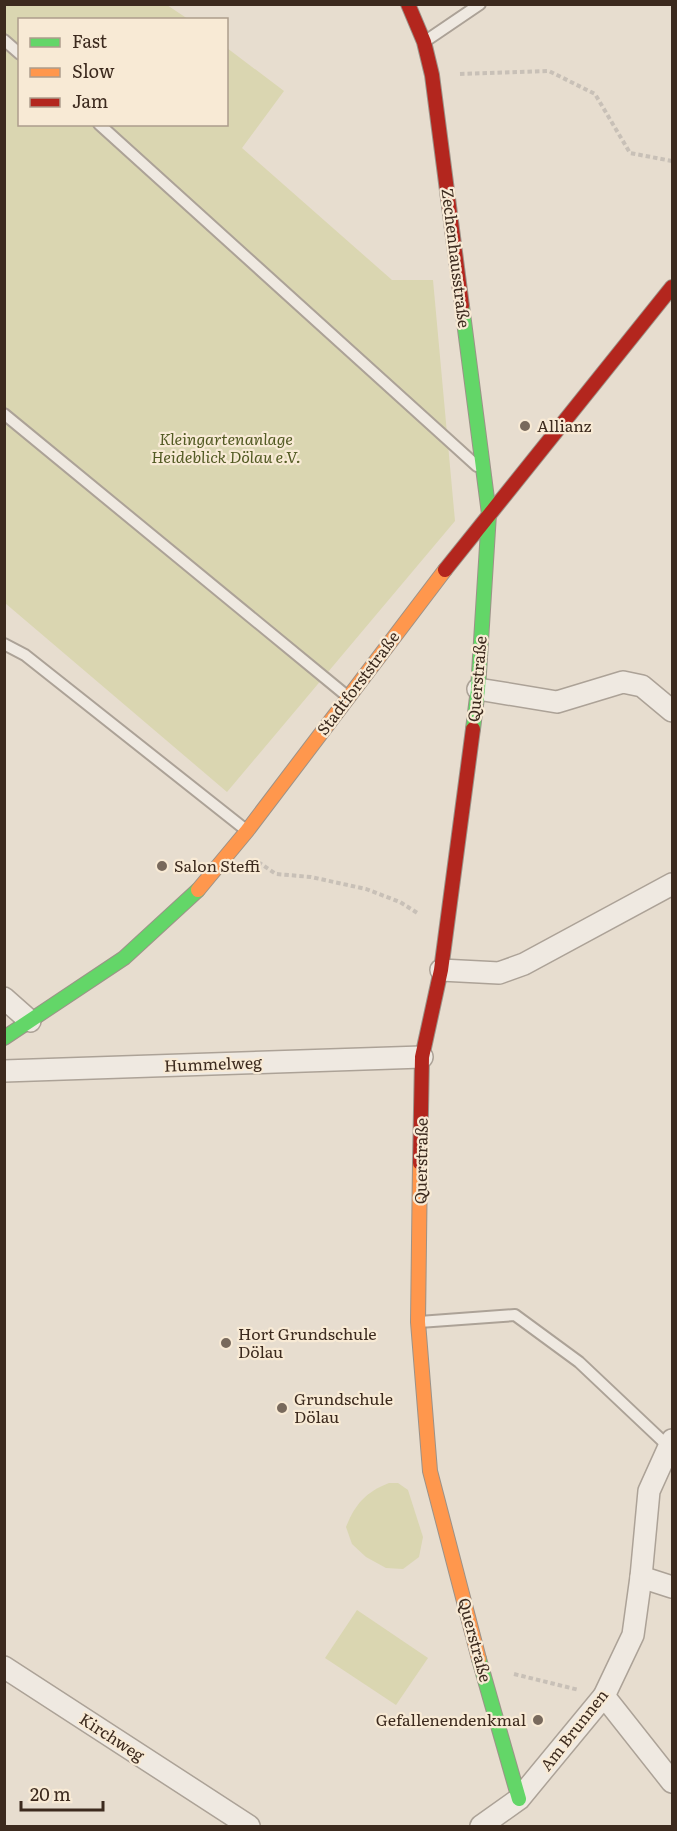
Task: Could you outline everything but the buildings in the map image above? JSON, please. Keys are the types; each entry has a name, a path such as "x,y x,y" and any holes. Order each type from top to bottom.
{"street":[{"name":"Zechenhausstraße","path":"408,4 424,42 432,75 489,514"},
{"name":"Stadtforststraße","path":"4,1038 124,958 186,903 247,831 412,611 672,287"},
{"name":"Querstraße","path":"489,514 478,689 441,970 422,1057 418,1322 430,1471 481,1666 519,1799"},
{"path":"478,689 557,702 623,682 642,686 672,711"},
{"path":"441,970 499,973 524,964 672,884"},
{"path":"4,998 30,1021"},
{"name":"Hummelweg","path":"4,1071 422,1057"},
{"name":"Am Brunnen","path":"482,1827 519,1799 604,1696 633,1635 649,1491 671,1443"},
{"path":"641,1576 672,1587"},
{"name":"Kirchweg","path":"4,1667 249,1827"},
{"path":"604,1696 672,1782"}],"lane":[{"path":"424,42 480,4"},
{"path":"4,40 18,52"},
{"path":"101,126 484,472"},
{"path":"4,414 348,697"},
{"path":"4,644 25,655 247,831"},
{"path":"418,1322 515,1316 579,1362 671,1443"}],"path":[{"path":"432,75 549,71 596,93 630,153 672,161"},
{"path":"235,846 276,874 311,877 366,889 400,902 427,918 446,935"},
{"path":"481,1666 604,1696"}],"green space":[{"name":"Kleingartenanlage Heideblick Dölau e.V.","path":"5,5 167,5 186,18 18,18 18,126 228,126 228,49 284,91 242,148 392,280 433,280 455,521 227,792 5,603"},
{"path":"389,1483 398,1483 408,1490 423,1537 419,1557 403,1569 386,1568 366,1557 352,1544 346,1527 362,1500 374,1490"},
{"path":"357,1610 428,1658 396,1705 325,1658"}],"traffic: fast":[{"path":"462,306 489,514 478,689 473,729"},
{"path":"4,1038 124,958 198,890"},
{"path":"479,1659 519,1799"}],"traffic: slow":[{"path":"198,890 247,831 445,570"},
{"path":"420,1163 418,1322 430,1471 479,1659"}],"traffic: jam":[{"path":"408,4 424,42 432,75 462,306"},
{"path":"445,570 672,287"},
{"path":"420,1163 422,1057 441,970 473,729"}],"place":[{"name":"Allianz","path":"525,426"},
{"name":"Salon Steffi","path":"162,866"},
{"name":"Hort Grundschule Dölau","path":"226,1343"},
{"name":"Grundschule Dölau","path":"282,1408"},
{"name":"Gefallenendenkmal","path":"538,1720"}]}
